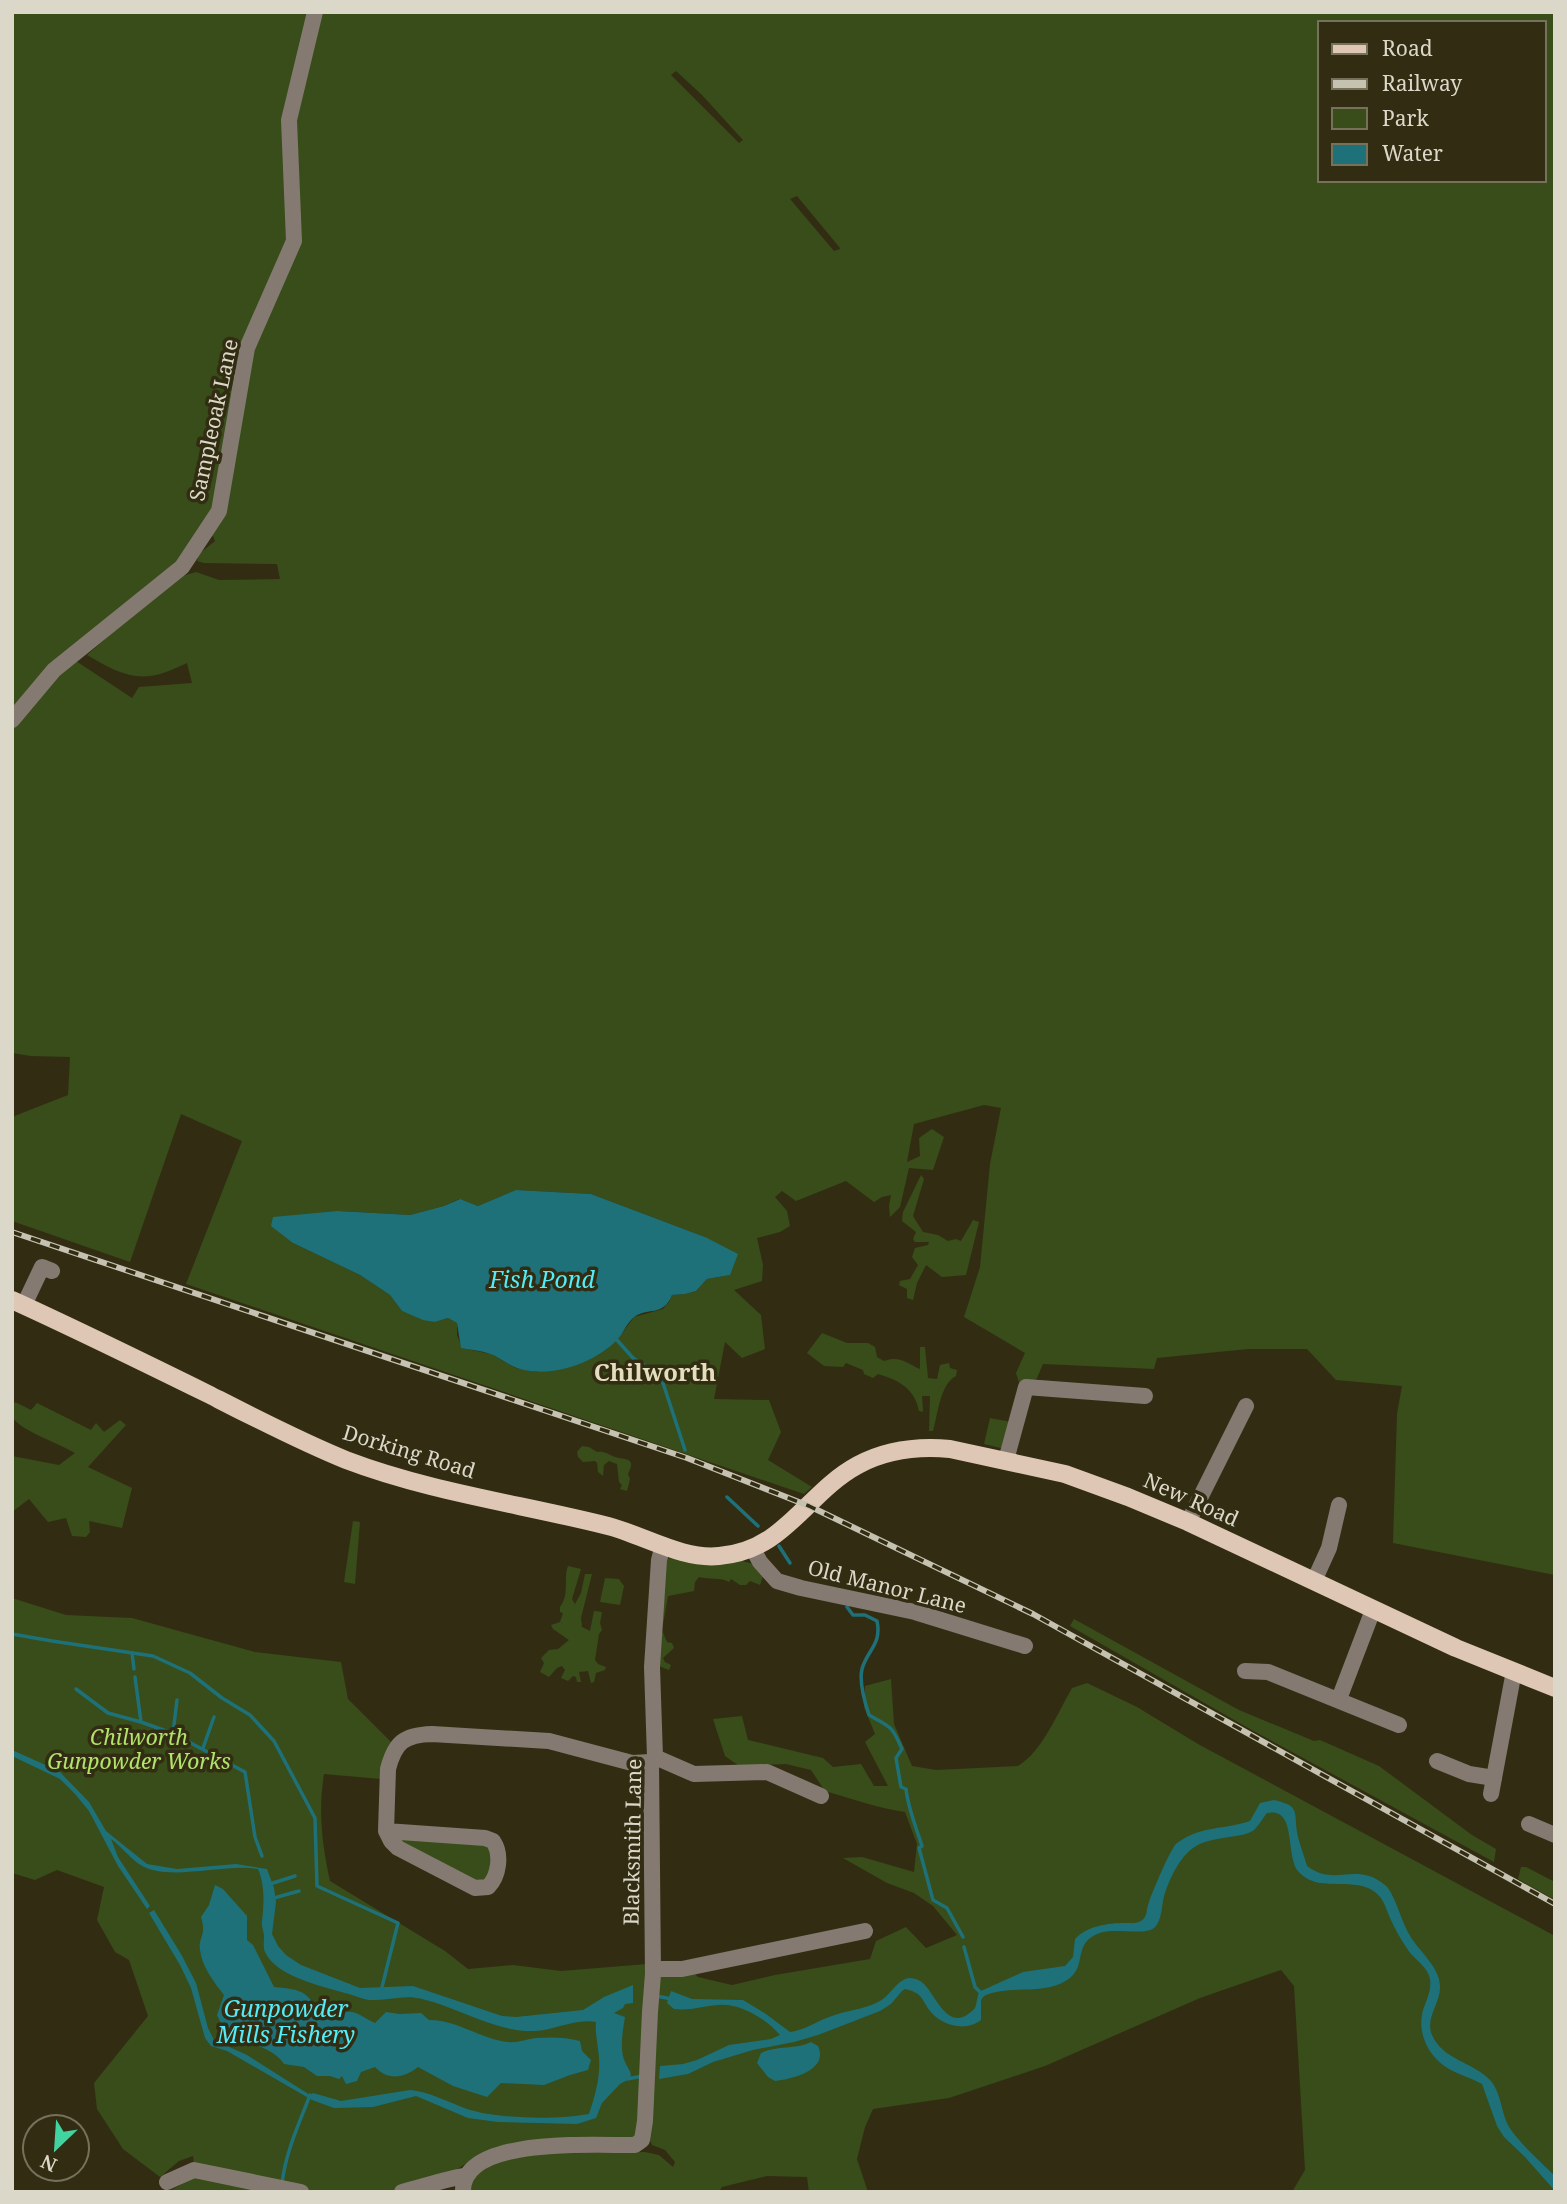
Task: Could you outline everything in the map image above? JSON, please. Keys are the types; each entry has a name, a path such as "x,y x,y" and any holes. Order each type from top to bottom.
{"main road":[{"name":"Dorking Road","path":"18,1302 148,1360 203,1392 287,1434 345,1459 422,1484 608,1526 706,1557 731,1555 753,1549 777,1535 804,1511"},
{"name":"New Road","path":"804,1511 833,1482 856,1466 893,1451 932,1447 1006,1460 1065,1474 1128,1497 1188,1522 1456,1648 1555,1688"}],"street":[{"name":"Sampleoak Lane","path":"12,720 54,670 183,566 219,511 247,348 294,241 289,120 315,12"},
{"path":"18,1302 43,1268"},
{"path":"108,1337 148,1360"},
{"path":"1006,1460 1026,1388 1145,1396"},
{"path":"1188,1522 1246,1406"},
{"path":"1314,1581 1329,1548 1339,1505"},
{"name":"Blacksmith Lane","path":"464,2184 472,2167 501,2153 555,2145 635,2145 642,2140 653,1969 652,1667 659,1560 663,1545"},
{"name":"Old Manor Lane","path":"753,1549 760,1562 777,1581 915,1612 1026,1646"},
{"path":"1339,1699 1373,1610"},
{"path":"1245,1671 1268,1672 1399,1725"},
{"path":"1437,1761 1492,1786 1514,1671"},
{"path":"386,1832 485,1838 493,1841 499,1853 494,1882 488,1888 475,1888 398,1848 386,1832 388,1769 402,1741 413,1735 549,1741 632,1763 653,1759 694,1774 767,1772 821,1796"},
{"path":"1529,1824 1555,1835"},
{"path":"653,1969 682,1969 865,1931"},
{"path":"167,2182 194,2170 288,2189"},
{"path":"402,2192 451,2178 464,2184"}],"green space":[{"path":"12,12 1555,12 1555,1575 1393,1543 1397,1414 1402,1386 1336,1380 1307,1349 1248,1349 1157,1358 1154,1369 1043,1364 1037,1378 1022,1392 1016,1373 1025,1353 964,1317 980,1267 990,1164 1001,1108 984,1105 914,1124 907,1162 920,1156 919,1138 932,1129 944,1137 933,1170 909,1168 900,1207 890,1217 891,1195 874,1202 846,1181 796,1201 782,1191 775,1197 787,1211 790,1226 780,1232 757,1238 763,1265 762,1281 734,1290 761,1315 765,1349 742,1358 725,1342 714,1399 769,1400 781,1432 768,1460 812,1487 804,1494 186,1284 242,1141 181,1114 130,1262 12,1221 12,1117 68,1095 70,1057 12,1053 12,714 52,678 76,661 132,698 139,687 192,683 187,663 159,674 133,676 87,655 175,578 196,572 219,580 280,579 277,564 197,561 199,554 215,541 213,536 51,665 12,709","holes":["676,71 702,95 743,140 739,143 671,75","797,196 840,248 840,249 834,251 790,199","516,1190 591,1194 705,1237 730,1275 707,1279 696,1291 672,1295 663,1309 634,1317 617,1340 570,1367 537,1372 516,1368 491,1354 462,1348 457,1335 457,1323 448,1318 435,1322 402,1311 390,1295 360,1275 293,1243 338,1211 410,1215 459,1199 478,1206"]},
{"path":"921,1175 924,1179 913,1216 923,1232 938,1235 948,1241 961,1241 973,1220 979,1222 966,1275 942,1277 926,1265 917,1283 913,1300 907,1298 907,1289 899,1285 900,1281 910,1279 918,1265 912,1257 915,1248 928,1245 929,1242 915,1242 913,1239 916,1232 902,1221 903,1212"},
{"path":"822,1333 847,1343 868,1343 875,1347 877,1357 884,1361 899,1359 920,1369 920,1347 925,1347 928,1378 937,1379 940,1365 949,1363 950,1368 957,1370 956,1376 943,1392 933,1431 929,1431 930,1396 922,1396 923,1412 919,1411 910,1391 893,1379 878,1374 873,1378 864,1374 863,1370 846,1363 843,1367 824,1366 807,1353"},
{"path":"15,1402 31,1410 37,1403 91,1430 96,1423 104,1432 120,1420 126,1425 88,1467 132,1488 122,1528 89,1521 90,1532 86,1537 72,1536 66,1518 48,1522 29,1499 12,1512 12,1456 59,1465 75,1453 17,1423 12,1414"},
{"path":"990,1418 1011,1422 1005,1449 984,1444"},
{"path":"582,1446 630,1462 627,1491 620,1489 622,1485 619,1482 617,1464 609,1461 604,1465 603,1476 598,1472 595,1461 583,1462 578,1457 577,1452"},
{"path":"353,1521 360,1522 355,1584 344,1582"},
{"path":"662,1559 738,1560 766,1567 760,1585 750,1581 746,1585 740,1585 731,1579 729,1582 699,1577 694,1591 668,1596 662,1630 667,1642 672,1643 674,1648 663,1658 671,1665 669,1670 656,1665"},
{"path":"568,1566 581,1569 572,1599 575,1604 581,1593 585,1574 592,1574 581,1618 582,1627 590,1631 594,1611 602,1612 602,1630 595,1660 606,1667 596,1673 594,1682 591,1683 588,1671 579,1672 581,1682 577,1682 573,1676 568,1681 561,1678 565,1670 562,1666 549,1677 540,1672 544,1663 541,1658 549,1650 558,1649 569,1640 551,1625 560,1622 563,1613 560,1612 560,1607 565,1597"},
{"path":"605,1578 619,1579 624,1586 620,1605 600,1602"},
{"name":"Chilworth Gunpowder Works","path":"12,1598 66,1615 132,1618 255,1652 341,1662 348,1699 391,1742 381,1779 324,1774 322,1828 330,1881 445,1951 468,1969 513,1965 561,1971 647,1964 649,1986 636,2138 499,2150 471,2160 423,2192 168,2192 195,2177 193,2156 179,2161 160,2177 123,2149 97,2109 94,2083 148,2016 129,1960 115,1952 97,1920 104,1887 57,1870 35,1880 12,1873"},
{"path":"1074,1619 1239,1710 1314,1741 1320,1740 1379,1766 1472,1835 1496,1849 1494,1862 1250,1729 1070,1626"},
{"path":"891,1679 894,1724 912,1766 936,1770 1018,1766 1027,1760 1042,1741 1072,1688 1087,1683 1137,1707 1198,1744 1555,1936 1555,2192 1292,2192 1305,2170 1294,1986 1281,1970 1200,1998 1045,2066 949,2098 873,2109 865,2127 857,2159 868,2192 809,2192 807,2177 767,2176 722,2187 719,2192 465,2192 479,2171 521,2154 645,2152 659,2155 673,2167 675,2162 665,2150 652,2145 649,2138 657,1974 691,1970 698,1977 732,1985 870,1959 876,1941 906,1927 926,1948 957,1935 933,1906 914,1893 887,1883 843,1858 862,1857 914,1872 917,1844 905,1812 825,1791 811,1770 786,1764 739,1766 725,1756 713,1719 742,1716 748,1740 823,1758 833,1767 861,1764 874,1786 888,1786 865,1742 875,1734 864,1707 865,1686"},
{"path":"402,1838 486,1842 494,1850 487,1880 474,1882 401,1843"},
{"path":"1521,1867 1555,1882 1555,1900 1518,1879"}],"water":[{"name":"Fish Pond","path":"516,1190 591,1194 705,1237 738,1254 730,1275 707,1279 696,1291 672,1295 664,1307 638,1315 631,1320 617,1340 596,1356 570,1367 543,1372 514,1367 489,1354 461,1348 457,1323 448,1318 435,1322 423,1320 402,1311 390,1295 360,1275 293,1243 271,1226 273,1217 338,1211 410,1215 460,1199 478,1206"},
{"path":"12,1750 59,1771 89,1802 106,1831 147,1864 177,1869 236,1864 267,1869 276,1902 272,1934 278,1946 301,1965 360,1988 413,1986 502,2016 516,2017 583,2010 604,1997 633,1985 633,2003 625,2004 614,2013 625,2017 622,2051 631,2078 620,2084 602,2103 596,2118 577,2124 498,2122 468,2118 416,2096 373,2107 334,2108 312,2100 227,2051 211,2046 205,2038 191,1988 149,1913 154,1910 196,1983 208,2028 214,2040 247,2055 310,2095 313,2093 341,2101 410,2090 432,2095 467,2109 495,2115 545,2118 589,2114 599,2074 596,2022 581,2022 534,2031 505,2028 422,1999 409,1997 369,2000 302,1980 279,1968 265,1952 263,1888 258,1869 164,1872 139,1864 111,1839 118,1857 150,1906 147,1909 118,1866 89,1811 75,1794 60,1779 12,1756"},
{"path":"1274,1800 1294,1810 1307,1866 1327,1875 1365,1875 1389,1890 1409,1934 1437,1973 1440,1988 1431,2017 1432,2035 1443,2050 1490,2080 1512,2131 1555,2176 1555,2191 1504,2137 1497,2126 1482,2084 1453,2071 1431,2053 1421,2023 1430,1989 1429,1975 1403,1942 1381,1898 1362,1886 1328,1884 1307,1879 1294,1863 1287,1824 1283,1817 1276,1813 1267,1813 1249,1833 1209,1841 1188,1852 1170,1881 1159,1921 1154,1928 1097,1934 1085,1944 1077,1969 1067,1980 1048,1988 1005,1991 984,1996 981,2000 981,2020 975,2024 947,2024 930,2011 918,1995 905,1989 880,2011 818,2035 713,2062 688,2074 659,2079 660,2066 683,2064 729,2045 771,2039 780,2035 760,2018 735,2006 674,2009 667,2003 671,1991 692,1999 743,2000 790,2032 874,2004 901,1981 912,1978 924,1984 948,2014 960,2018 974,2009 979,1992 983,1990 1023,1972 1065,1966 1073,1957 1075,1939 1085,1931 1105,1925 1141,1921 1177,1843 1195,1833 1250,1821 1260,1803"},
{"name":"Gunpowder Mills Fishery","path":"215,1885 223,1889 247,1916 247,1940 253,1945 274,1987 303,1993 323,2017 331,2019 344,2012 354,2012 375,2023 386,2012 421,2013 429,2020 450,2023 508,2042 533,2038 580,2041 582,2051 591,2060 588,2070 544,2085 501,2083 487,2097 453,2086 418,2067 407,2074 391,2076 375,2067 361,2072 357,2081 346,2084 342,2076 339,2079 317,2076 304,2067 284,2064 272,2053 233,2034 223,2026 217,2015 224,1995 206,1968 200,1946 203,1928 201,1917 209,1905"},
{"path":"811,2042 818,2046 820,2054 814,2067 807,2072 775,2081 768,2077 757,2063 761,2053"}],"waterway":[{"path":"617,1340 633,1358 652,1370 663,1383 685,1450"},
{"path":"727,1497 758,1526"},
{"path":"779,1546 790,1563"},
{"path":"847,1607 853,1615 865,1615 877,1621 876,1642 864,1662 861,1674 866,1705 869,1715 893,1731 902,1749 896,1758 901,1787 906,1789 933,1900 947,1908 963,1937"},
{"path":"12,1634 153,1656 190,1673 222,1698 250,1715 274,1741 315,1818 317,1886 398,1923 381,1991"},
{"path":"132,1653 134,1669"},
{"path":"135,1677 141,1722 172,1733 245,1772 255,1837 262,1856"},
{"path":"76,1689 108,1713 141,1722"},
{"path":"173,1733 177,1700"},
{"path":"203,1748 214,1717"},
{"path":"270,1884 295,1876"},
{"path":"274,1898 299,1891"},
{"path":"964,1947 975,1987 981,1993"},
{"path":"656,1996 672,1999"},
{"path":"627,2079 643,2076"},
{"path":"282,2183 290,2149 310,2095"}],"railway":[{"path":"12,1232 687,1458 809,1506 1033,1614 1555,1904"}],"district":[{"name":"Chilworth","path":"655,1373"}]}
